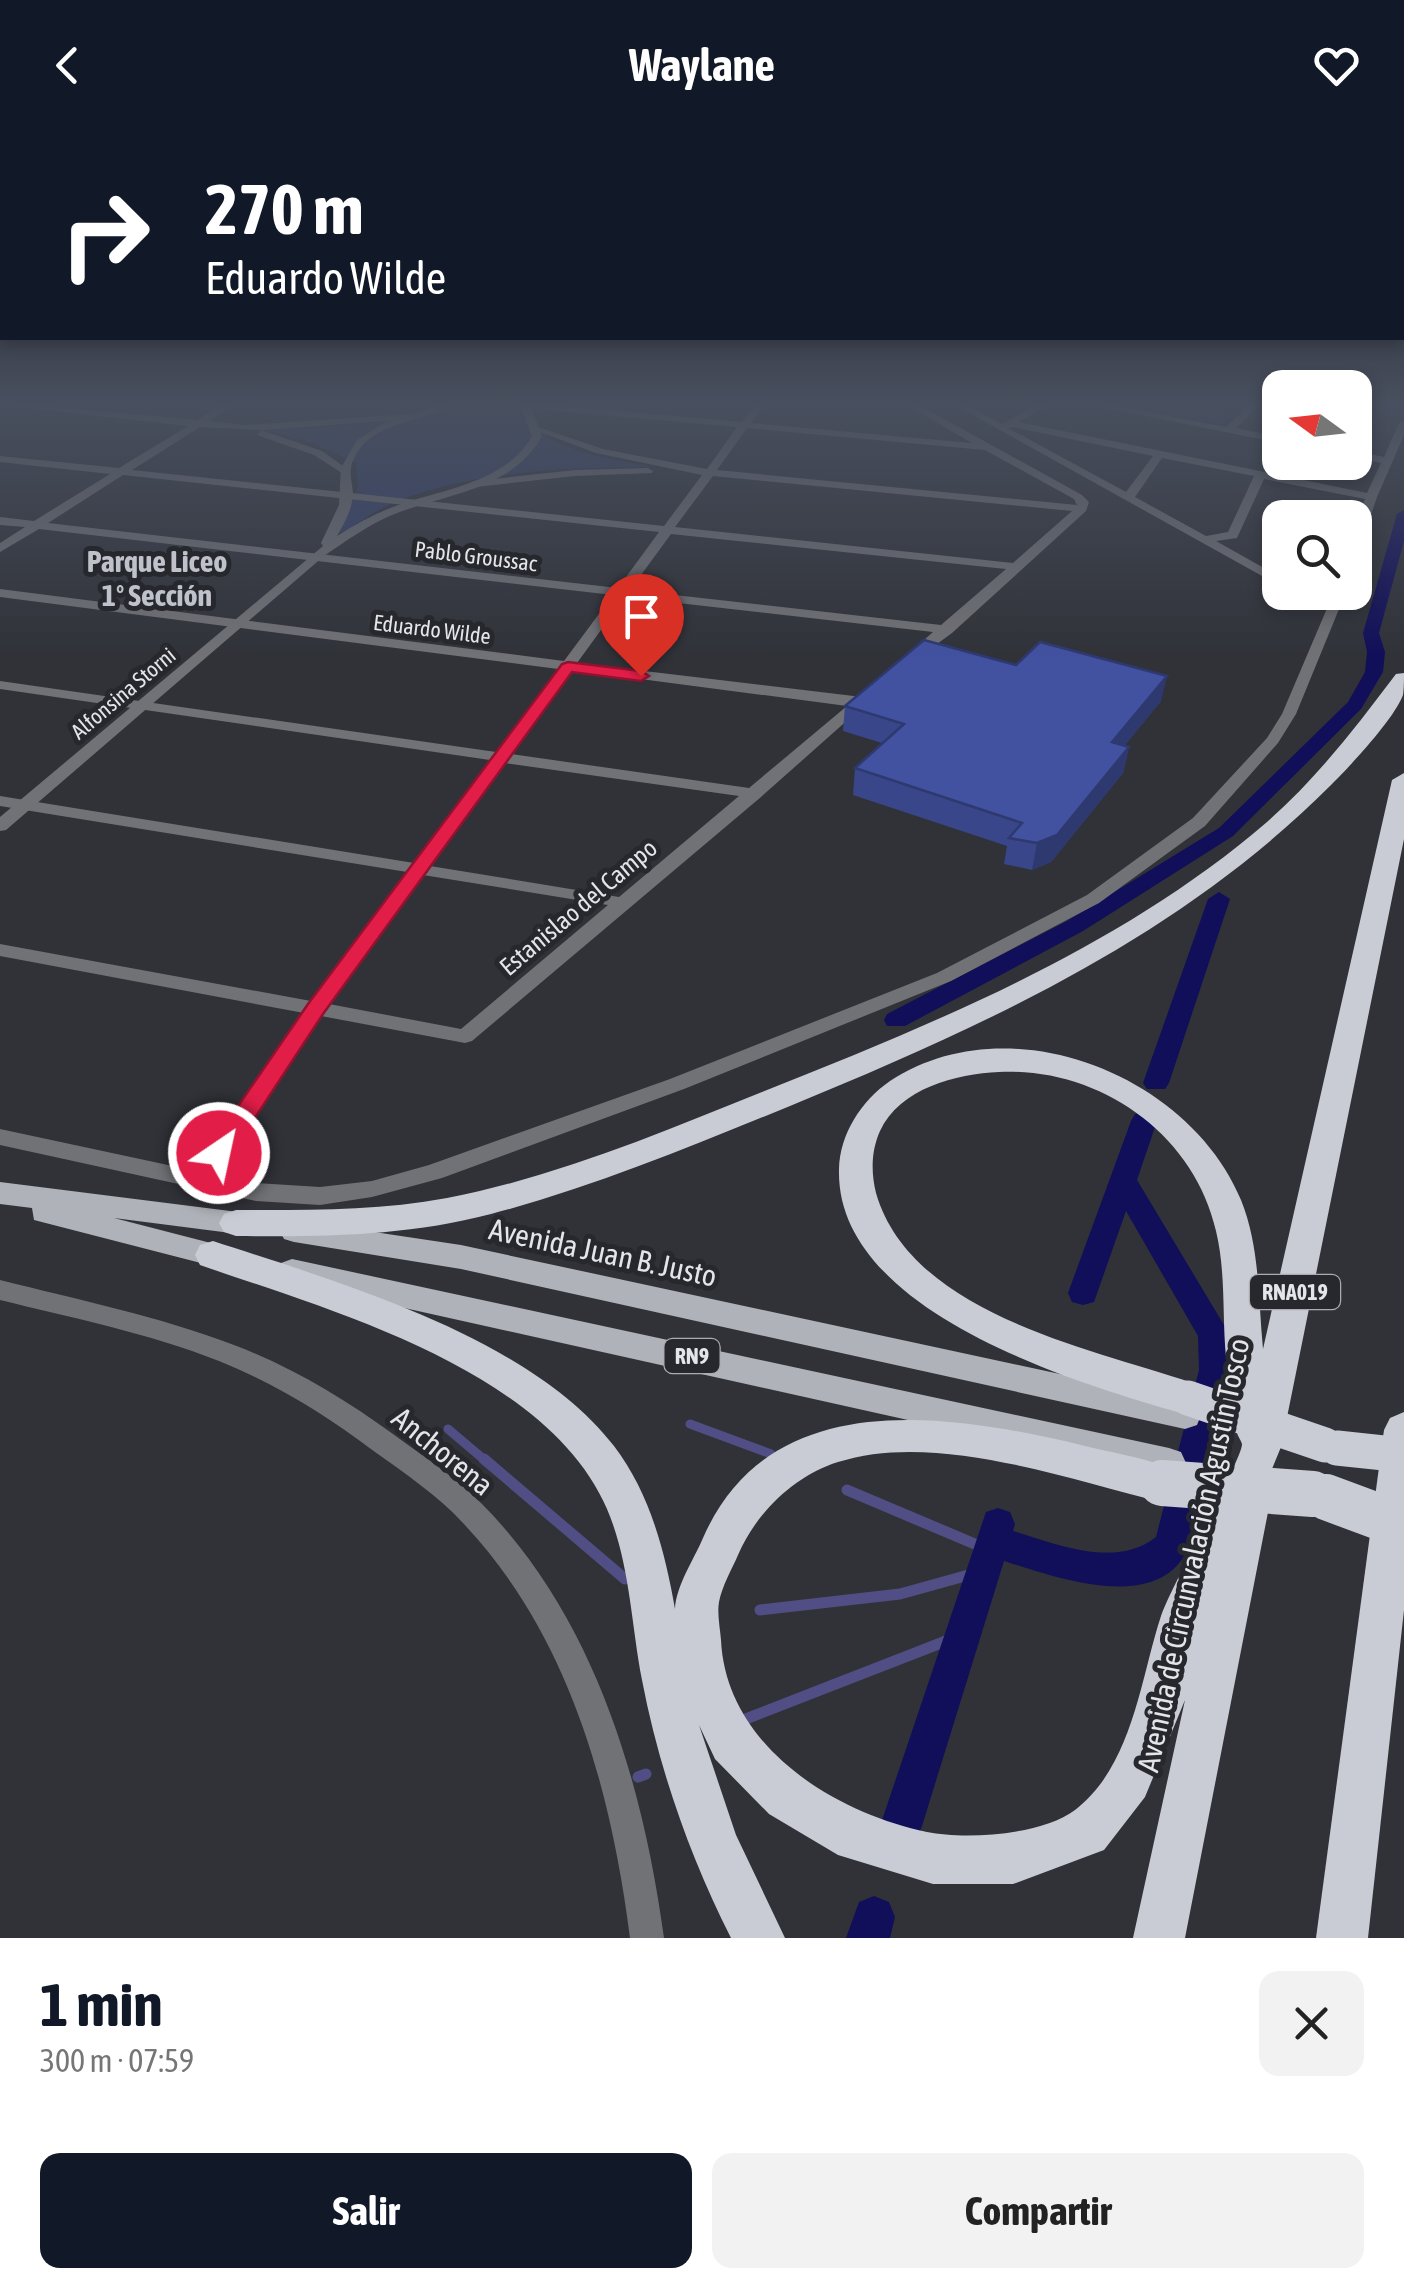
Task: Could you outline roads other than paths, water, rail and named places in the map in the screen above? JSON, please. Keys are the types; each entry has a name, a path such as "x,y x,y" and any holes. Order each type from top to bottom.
{"highway":[{"path":"225,1239 404,1218 500,1197 716,1123 962,1018 1088,954 1215,874 1278,824 1335,770 1404,679"},
{"name":"Avenida de Circunvalación Agustín Tosco","path":"1159,1938 1404,780"},
{"path":"1401,1486 1320,1496 1166,1473 982,1444 906,1436 838,1444 773,1476 753,1493 721,1536 700,1593 696,1622 696,1655 706,1706 723,1751 767,1811 798,1838 878,1880 923,1889 982,1886 1033,1872 1063,1854 1115,1801 1135,1770 1157,1716 1186,1609 1258,1458 1243,1328 1240,1249 1216,1182 1200,1154 1162,1114 1112,1083 1082,1072 1005,1060 936,1072 918,1078 882,1104 859,1141 856,1188 862,1212 875,1234 915,1277 975,1320 1014,1341 1186,1406 1331,1447 1401,1486"},
{"path":"225,1239 307,1287 472,1354 540,1395 586,1442 626,1506 640,1544 689,1775 759,1938"},
{"path":"1342,1938 1401,1486 1404,1430"},
{"path":"1401,1486 1404,1546"}],"main road":[{"name":"Avenida Juan B. Justo","path":"0,1193 225,1239 1166,1473"},
{"name":"Avenida Juan B. Justo","path":"0,1201 225,1239 461,1256 1186,1406"}],"street":[{"path":"0,548 94,489"},
{"path":"285,489 1018,567"},
{"path":"347,489 348,496"},
{"name":"Alfonsina Storni","path":"0,826 317,555 355,529 414,502 457,489"},
{"path":"200,1182 316,1009 697,489"},
{"path":"884,489 1082,509"},
{"path":"903,666 1082,509 1083,502 1066,489"},
{"path":"1113,489 1262,572"},
{"path":"1124,496 1134,489"},
{"path":"1203,540 1234,535 1254,489"},
{"path":"1333,489 1371,497"},
{"path":"1370,500 1374,489"},
{"name":"Alfonsina Storni","path":"317,555 339,523 348,496"},
{"name":"Pablo Groussac","path":"0,521 946,630"},
{"name":"Eduardo Wilde","path":"0,593 860,702"},
{"path":"0,1137 200,1182 286,1196 320,1196 400,1183 748,1056 944,977 1031,934 1150,861 1228,793 1256,763 1289,714 1333,610"},
{"path":"0,685 756,794"},
{"name":"Estanislao del Campo","path":"0,950 465,1036 620,902 756,794 874,690"},
{"path":"0,801 620,902"},
{"name":"Anchorena","path":"0,1290 160,1330 213,1347 296,1384 437,1480 476,1518 524,1579 586,1693 630,1836 647,1938"}],"waterway":[{"path":"896,1020 1075,926 1226,832 1355,705 1374,672 1376,652 1371,633 1404,514"},
{"path":"1156,1083 1219,899"},
{"path":"1083,1293 1144,1121"},
{"path":"992,1541 1060,1562 1110,1570 1153,1561 1171,1547 1215,1370 1214,1335 1124,1182"},
{"path":"690,1424 771,1454"},
{"path":"448,1429 487,1462"},
{"path":"484,1459 625,1579"},
{"path":"847,1490 989,1550"},
{"path":"992,1541 998,1524"},
{"path":"901,1826 992,1541"},
{"path":"760,1610 900,1594 983,1571"},
{"path":"738,1722 964,1634"},
{"path":"638,1777 646,1774"},
{"path":"868,1938 874,1917"}],"district":[{"name":"Parque Liceo 1° Sección","path":"157,578"}]}
